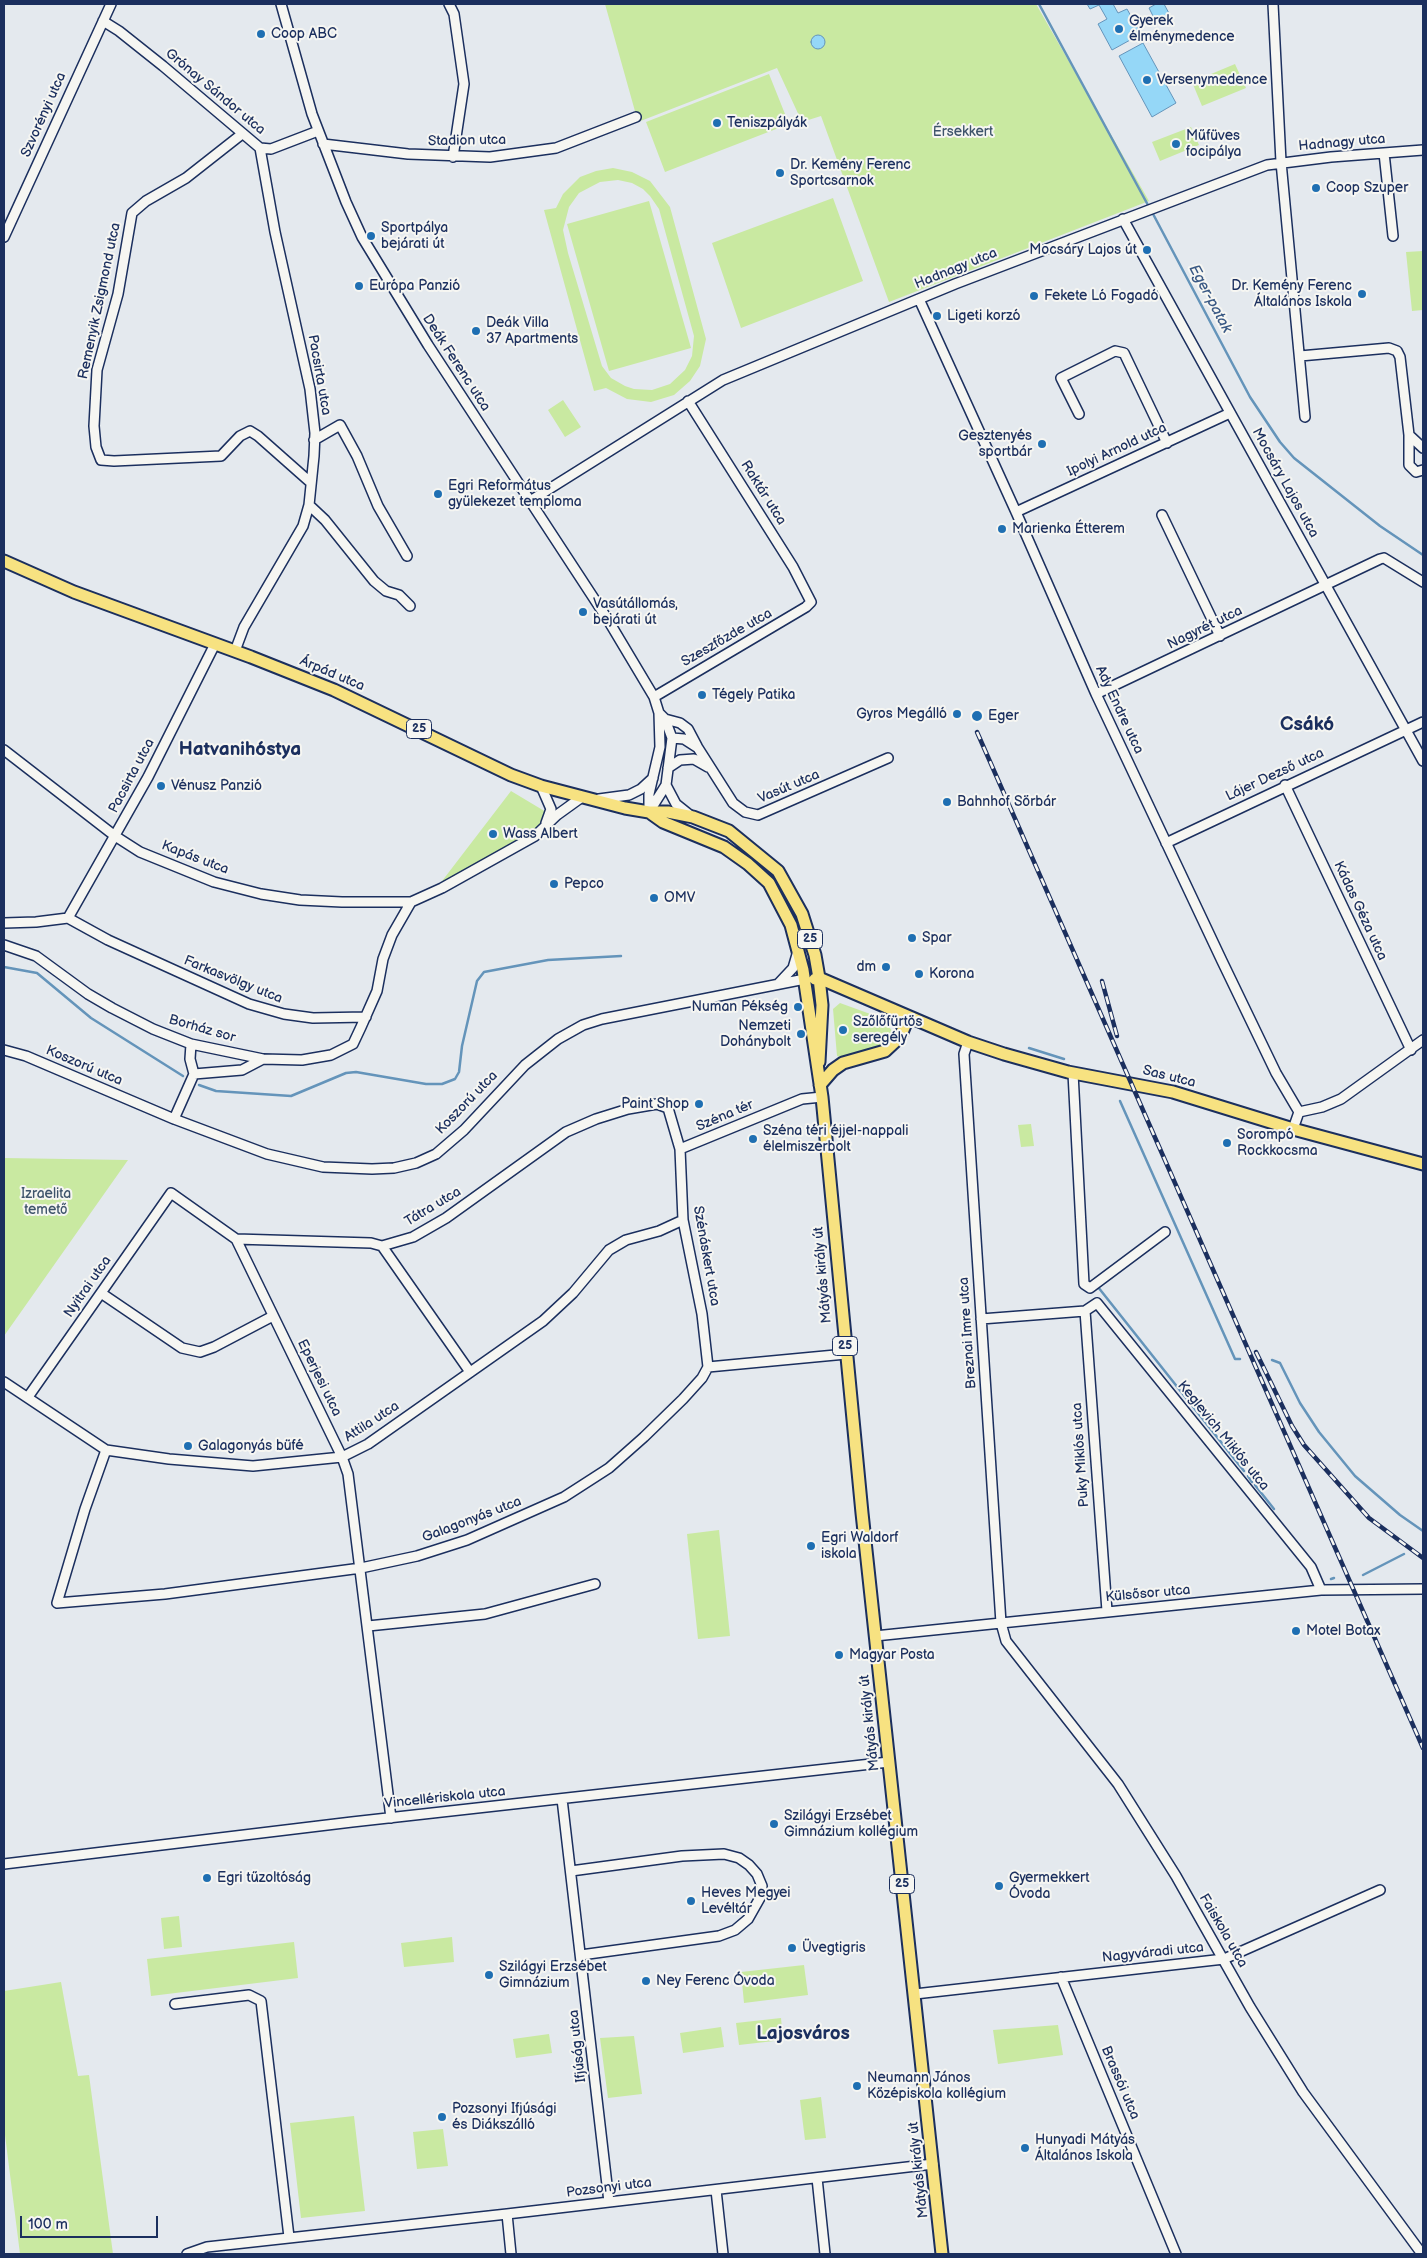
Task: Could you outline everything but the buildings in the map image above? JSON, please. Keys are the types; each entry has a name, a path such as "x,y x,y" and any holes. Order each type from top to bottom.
{"main road":[{"name":"Árpád utca","path":"4,561 74,592 235,651 334,690 511,775 541,786 649,812"},
{"name":"Mátyás király út","path":"649,812 668,812 693,817 729,831 778,871 802,914 813,948 822,1004 821,1051 818,1069"},
{"name":"Mátyás király út","path":"649,812 663,822 724,846 769,883 791,925 799,948 822,1097 875,1636 942,2254"},
{"name":"Sas utca","path":"804,979 819,978 908,1018 1004,1054 1073,1073 1173,1092 1293,1129 1423,1164"},
{"path":"820,1085 833,1070 843,1063 885,1051 900,1037 908,1018"},
{"path":"821,1051 833,1062 843,1063"}],"street":[{"name":"Szvorényi utca","path":"4,237 111,4"},
{"name":"Deák Ferenc utca","path":"281,4 318,131 350,211 385,276 634,662 654,697 661,718 660,747 649,794 649,812"},
{"path":"449,4 454,14 464,84 453,157"},
{"path":"1273,4 1281,162 1305,417"},
{"name":"Grónay Sándor utca","path":"103,21 119,31 163,66 260,148 271,148 318,131"},
{"name":"Stadion utca","path":"323,144 408,154 490,157 556,148 636,117"},
{"name":"Remenyik Zsigmond utca","path":"242,134 186,178 146,202 132,213 118,294 97,370 94,426 96,447 101,460 114,462 221,456 240,436 250,431 310,482"},
{"name":"Pacsirta utca","path":"235,651 244,627 303,526 309,505 314,440 310,389 275,232 260,148"},
{"name":"Hadnagy utca","path":"530,501 723,380 919,298 1250,169 1281,162 1423,150"},
{"path":"1384,153 1393,236"},
{"name":"Mocsáry Lajos utca","path":"1123,219 1423,761"},
{"name":"Ady Endre utca","path":"919,298 1096,694 1272,1064 1299,1112"},
{"path":"1300,356 1389,348 1397,351 1400,357 1409,434 1409,464 1416,472 1423,470"},
{"path":"1079,414 1062,378 1115,351 1124,353 1167,443"},
{"name":"Raktár utca","path":"688,401 793,567 811,602"},
{"name":"Ipolyi Arnold utca","path":"1016,512 1230,413"},
{"path":"314,440 340,425 357,456 378,506 407,556"},
{"path":"1409,434 1423,448"},
{"path":"309,505 325,520 374,581 386,591 399,595 410,606"},
{"path":"1162,515 1220,636"},
{"name":"Nagyrét utca","path":"1096,694 1384,558 1423,582"},
{"name":"Szeszfőzde utca","path":"654,697 806,607 811,602"},
{"name":"Pacsirta utca","path":"68,918 148,777 215,644"},
{"path":"649,812 666,785 672,738 661,718"},
{"name":"Vasút utca","path":"661,718 680,723 688,729 733,803 745,812 758,815 888,758"},
{"name":"Lájer Dezső utca","path":"1166,842 1423,722"},
{"path":"660,747 672,738 684,739 698,748"},
{"name":"Kapás utca","path":"4,750 115,836 140,852 206,879 261,894 300,900 411,902"},
{"path":"668,768 680,760 694,759 710,768"},
{"path":"366,1017 378,991 383,959 392,935 411,902 442,888 510,851 534,836 567,807 587,798 629,795 641,789 653,778"},
{"path":"666,785 676,804 693,817"},
{"name":"Kádas Géza utca","path":"1285,785 1411,1050"},
{"path":"541,786 551,809 544,826"},
{"path":"4,923 68,918"},
{"name":"Farkasvölgy utca","path":"68,918 108,940 249,1004 284,1014 313,1018 366,1017"},
{"name":"Borház sor","path":"4,945 36,956 88,994 153,1029 191,1044 263,1059 302,1060 331,1055 353,1044 366,1017"},
{"path":"778,984 793,968 799,948"},
{"name":"Koszorú utca","path":"4,1050 26,1056 174,1119 267,1154 323,1167 372,1169 416,1163 436,1154 464,1130 524,1065 558,1039 582,1025 804,979"},
{"path":"1293,1129 1299,1112 1322,1107 1341,1099 1423,1040"},
{"name":"Breznai Imre utca","path":"968,1042 964,1054 1001,1623"},
{"path":"174,1119 194,1074 190,1058 191,1044"},
{"path":"194,1074 242,1070 263,1059"},
{"path":"1073,1073 1084,1284 1090,1288 1166,1232"},
{"name":"Széna tér","path":"680,1150 802,1099 822,1097"},
{"name":"Tátra utca","path":"236,1239 371,1243 382,1246 413,1237 446,1218 566,1132 596,1119 628,1109 657,1104 668,1108 680,1150"},
{"name":"Szénáskert utca","path":"680,1150 683,1220 702,1314 708,1367"},
{"name":"Nyitrai utca","path":"28,1397 171,1193 236,1239"},
{"name":"Attila utca","path":"4,1382 106,1450 169,1459 253,1466 342,1457 368,1444 543,1321 573,1293 609,1250 626,1240 659,1231 683,1220"},
{"name":"Eperjesi utca","path":"236,1239 342,1457 348,1474 391,1818"},
{"path":"382,1246 470,1372"},
{"path":"101,1293 182,1348 200,1352 214,1347 273,1316"},
{"name":"Keglevich Miklós utca","path":"1084,1312 1097,1303 1312,1567 1321,1590"},
{"path":"981,1319 1084,1312"},
{"name":"Puky Miklós utca","path":"1084,1312 1107,1611"},
{"path":"708,1367 846,1354"},
{"name":"Galagonyás utca","path":"106,1450 85,1508 56,1603 165,1594 361,1568 416,1556 468,1540 564,1497 609,1468 644,1437 702,1378 708,1367"},
{"path":"368,1626 485,1614 595,1584"},
{"name":"Külsősor utca","path":"875,1636 1321,1590 1423,1589"},
{"name":"Faiskola utca","path":"1001,1623 1006,1641 1118,1784 1176,1876 1250,2007 1303,2092 1422,2254"},
{"name":"Vincellériskola utca","path":"4,1864 889,1762"},
{"name":"Ifjúság utca","path":"562,1799 582,1955 609,2202"},
{"path":"571,1871 682,1856 724,1854 739,1858 749,1865 757,1874 762,1886 762,1896 748,1918 735,1930 719,1936 582,1955"},
{"name":"Nagyváradi utca","path":"915,1994 1224,1959 1380,1890"},
{"name":"Brassói utca","path":"1061,1977 1176,2254"},
{"path":"175,2004 248,1995 261,2001 289,2237"},
{"name":"Pozsonyi utca","path":"187,2254 207,2247 289,2237 507,2214 933,2164"},
{"path":"817,2178 825,2254"},
{"path":"716,2190 723,2254"},
{"path":"507,2214 511,2254"}],"green space":[{"name":"Érsekkert","path":"605,4 1036,4 1149,201 889,302 821,116 802,122 777,68 638,122"},
{"path":"1235,64 1246,88 1202,106 1192,82"},
{"name":"Teniszpályák","path":"769,74 789,124 665,172 646,122"},
{"name":"Műfüves focipálya","path":"1191,127 1199,145 1160,161 1152,142"},
{"path":"613,168 632,172 650,181 670,207 706,339 700,366 690,381 674,395 651,402 627,399 606,388 594,391 544,210 556,208 563,194 580,177 596,171","holes":["618,180 632,183 643,189 659,209 694,336 692,356 685,370 670,384 652,390 634,389 625,386 611,378 602,366 568,253 563,230 569,207 579,193 600,182"]},
{"path":"833,198 863,281 741,328 712,243"},
{"path":"649,201 691,348 609,371 567,224"},
{"path":"1423,251 1423,310 1412,311 1406,252"},
{"path":"563,400 581,427 565,437 548,410"},
{"path":"511,791 546,812 540,826 530,835 439,885"},
{"path":"840,1003 884,1019 892,1031 891,1042 886,1048 844,1058 837,1056 833,1009"},
{"path":"1031,1124 1034,1146 1021,1147 1018,1125"},
{"name":"Izraelita temető","path":"4,1158 128,1160 4,1336"},
{"path":"719,1530 730,1636 698,1639 687,1534"},
{"path":"179,1916 182,1947 164,1949 161,1918"},
{"path":"452,1937 454,1962 404,1967 401,1943"},
{"path":"294,1942 298,1978 151,1996 147,1959"},
{"path":"804,1965 808,1995 744,2003 741,1972"},
{"path":"61,1982 78,2076 89,2075 113,2254 20,2254 4,2127 4,1991"},
{"path":"781,2018 783,2040 739,2045 736,2023"},
{"path":"1058,2025 1063,2055 998,2064 993,2030"},
{"path":"721,2027 724,2047 683,2053 680,2033"},
{"path":"549,2034 552,2053 516,2058 513,2039"},
{"path":"634,2036 642,2094 608,2098 600,2038"},
{"path":"821,2097 826,2138 805,2140 800,2100"},
{"path":"354,2116 365,2211 301,2218 290,2123"},
{"path":"443,2129 448,2166 417,2169 413,2132"}],"water":[{"name":"Gyerek élménymedence","path":"1087,4 1113,4 1118,13 1127,9 1141,34 1112,50 1098,24 1107,19 1099,5 1090,9"},
{"path":"1156,4 1164,4 1171,17 1157,24 1149,8"},
{"path":"815,35 821,35 825,42 821,49 815,49 811,45 811,39"},
{"name":"Versenymedence","path":"1143,43 1176,103 1152,117 1119,56"}],"waterway":[{"name":"Eger-patak","path":"1039,4 1149,207"},
{"name":"Eger-patak","path":"1152,212 1250,397 1280,442 1294,458 1380,526 1423,555"},
{"path":"199,1085 216,1091 291,1096 346,1073 356,1072 426,1084 442,1084 455,1079 459,1072 462,1046 477,981 484,972 548,960 621,956"},
{"path":"4,967 37,973 91,1018 183,1076"},
{"path":"1029,1048 1064,1059"},
{"path":"1120,1101 1235,1359 1240,1359"},
{"path":"1098,1287 1244,1471"},
{"path":"1272,1360 1280,1363 1300,1403 1319,1432 1355,1476 1400,1515 1423,1531"},
{"path":"1248,1476 1252,1482"},
{"path":"1255,1485 1274,1509"},
{"path":"1363,1575 1404,1554"}],"railway":[{"path":"977,732 1423,1748"},
{"path":"1102,981 1117,1036"},
{"path":"1256,1352 1292,1426 1304,1445 1369,1518 1423,1558"}],"place":[{"name":"Gyerek élménymedence","path":"1119,29"},
{"name":"Coop ABC","path":"261,34"},
{"name":"Versenymedence","path":"1147,80"},
{"name":"Teniszpályák","path":"717,123"},
{"name":"Műfüves focipálya","path":"1176,144"},
{"name":"Dr. Kemény Ferenc Sportcsarnok","path":"780,173"},
{"name":"Coop Szuper","path":"1316,188"},
{"name":"Sportpálya bejárati út","path":"371,236"},
{"name":"Mocsáry Lajos út","path":"1147,250"},
{"name":"Európa Panzió","path":"359,286"},
{"name":"Dr. Kemény Ferenc Általános Iskola","path":"1362,294"},
{"name":"Fekete Ló Fogadó","path":"1034,296"},
{"name":"Ligeti korzó","path":"937,316"},
{"name":"Deák Villa 37 Apartments","path":"476,331"},
{"name":"Gesztenyés sportbár","path":"1042,444"},
{"name":"Egri Református gyülekezet temploma","path":"438,494"},
{"name":"Marienka Étterem","path":"1002,529"},
{"name":"Vasútállomás, bejárati út","path":"583,612"},
{"name":"Tégely Patika","path":"702,695"},
{"name":"Gyros Megálló","path":"957,714"},
{"name":"Eger","path":"977,716"},
{"name":"Vénusz Panzió","path":"161,786"},
{"name":"Bahnhof Sörbár","path":"947,802"},
{"name":"Wass Albert","path":"493,834"},
{"name":"Pepco","path":"554,884"},
{"name":"OMV","path":"654,898"},
{"name":"Spar","path":"912,938"},
{"name":"dm","path":"886,967"},
{"name":"Korona","path":"919,974"},
{"name":"Numan Pékség","path":"798,1007"},
{"name":"Szőlőfürtös seregély","path":"843,1030"},
{"name":"Nemzeti Dohánybolt","path":"801,1034"},
{"name":"Paint Shop","path":"699,1104"},
{"name":"Széna téri éjjel-nappali élelmiszerbolt","path":"753,1139"},
{"name":"Sorompó Rockkocsma","path":"1227,1143"},
{"name":"Galagonyás büfé","path":"188,1446"},
{"name":"Egri Waldorf iskola","path":"811,1546"},
{"name":"Motel Botax","path":"1296,1631"},
{"name":"Magyar Posta","path":"839,1655"},
{"name":"Szilágyi Erzsébet Gimnázium kollégium","path":"774,1824"},
{"name":"Egri tűzoltóság","path":"207,1878"},
{"name":"Gyermekkert Óvoda","path":"999,1886"},
{"name":"Heves Megyei Levéltár","path":"691,1901"},
{"name":"Üvegtigris","path":"792,1948"},
{"name":"Szilágyi Erzsébet Gimnázium","path":"489,1975"},
{"name":"Ney Ferenc Óvoda","path":"646,1981"},
{"name":"Neumann János Középiskola kollégium","path":"857,2086"},
{"name":"Pozsonyi Ifjúsági és Diákszálló","path":"442,2117"},
{"name":"Hunyadi Mátyás Általános Iskola","path":"1025,2148"}],"district":[{"name":"Csákó","path":"1307,725"},
{"name":"Hatvanihóstya","path":"240,750"},
{"name":"Lajosváros","path":"803,2034"}]}
